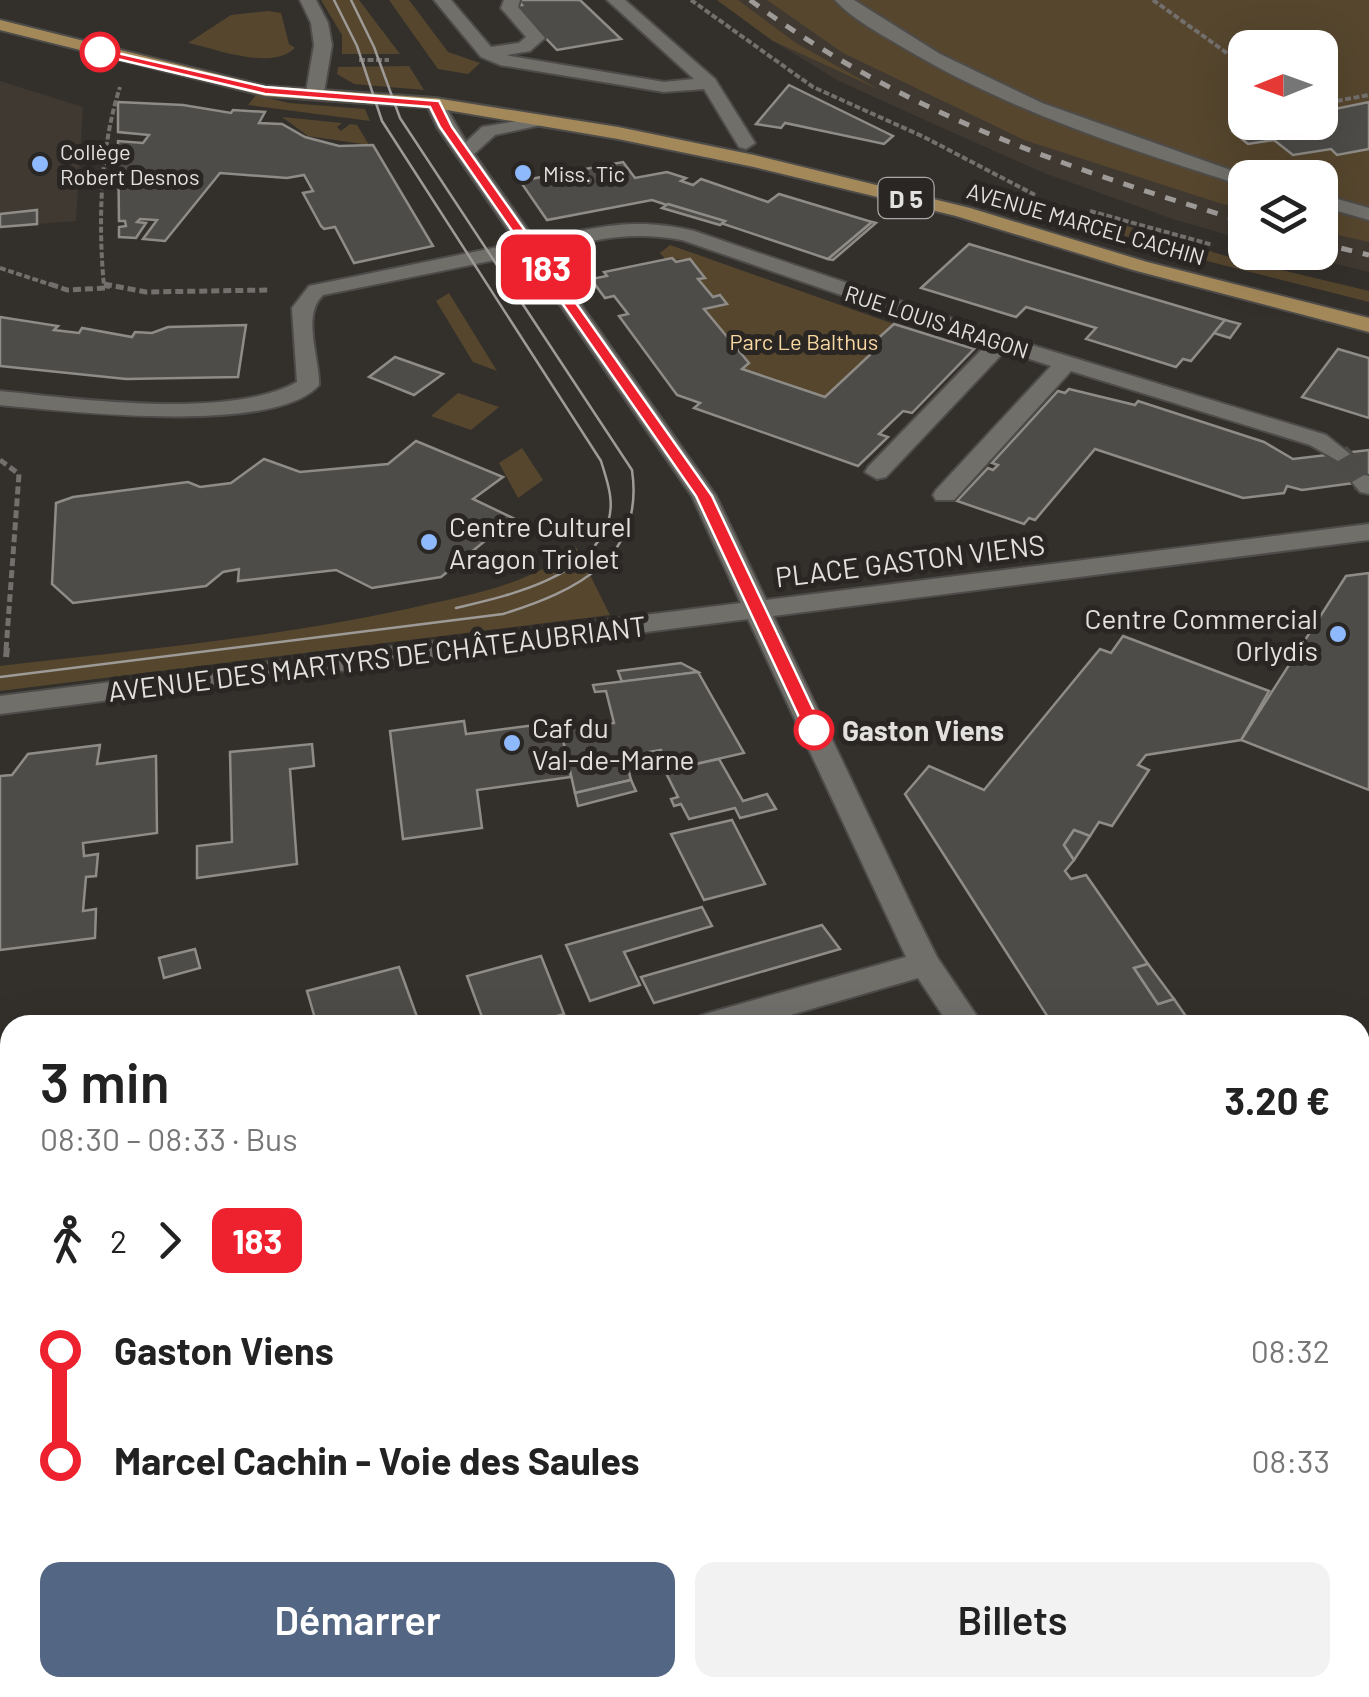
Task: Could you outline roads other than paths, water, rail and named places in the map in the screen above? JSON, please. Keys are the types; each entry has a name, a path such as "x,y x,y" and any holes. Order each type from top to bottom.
{"main road":[{"name":"AVENUE MARCEL CACHIN","path":"0,11 284,79 314,92"},
{"name":"AVENUE MARCEL CACHIN","path":"0,25 248,88 435,104 618,133 840,181 963,212 1230,291 1369,325"},
{"name":"AVENUE MARCEL CACHIN","path":"435,104 471,99 523,104 746,144 1020,208 1170,256 1369,307"}],"street":[{"path":"308,0 326,42 314,92"},
{"path":"442,0 487,53 506,60 664,87 709,82"},
{"path":"487,53 524,47 536,38 509,8 512,0"},
{"path":"615,0 709,82 746,144"},
{"path":"843,0 906,40 1034,104 1228,174"},
{"path":"594,2 627,32 660,42"},
{"path":"435,104 464,153 689,472 718,525 925,964 961,1015"},
{"path":"464,153 489,131 534,121"},
{"path":"1338,205 1369,214"},
{"name":"RUE LOUIS ARAGON","path":"0,398 83,406 180,408 295,396 308,385 300,309 310,294 336,285 625,228 662,229 1000,343 1318,440 1338,454"},
{"path":"878,472 1000,343"},
{"path":"945,495 1066,363"},
{"name":"PLACE GASTON VIENS","path":"754,608 1369,532"},
{"name":"AVENUE DES MARTYRS DE CHÂTEAUBRIANT","path":"0,705 754,608"},
{"path":"747,1015 925,964"}],"tunnel":[{"path":"1338,454 1364,482"}],"tram line":[{"path":"334,0 357,46 382,121 601,461 609,491 608,522 598,542 583,558 544,582 456,608"},
{"path":"0,677 503,614 580,582 616,548 628,526 633,501 632,470 400,118 374,47 351,0"}],"railway":[{"path":"750,0 866,75 926,106 1050,158 1228,217"},
{"path":"1338,247 1369,255"}],"place":[{"name":"Collège Robert Desnos","path":"40,164"},
{"name":"Miss. Tic","path":"523,173"},
{"name":"Centre Culturel Aragon Triolet","path":"429,542"},
{"name":"Centre Commercial Orlydis","path":"1338,634"},
{"name":"Gaston Viens","path":"814,730"},
{"name":"Caf du Val-de-Marne","path":"512,743"}],"park label":[{"name":"Parc Le Balthus","path":"804,341"}]}
